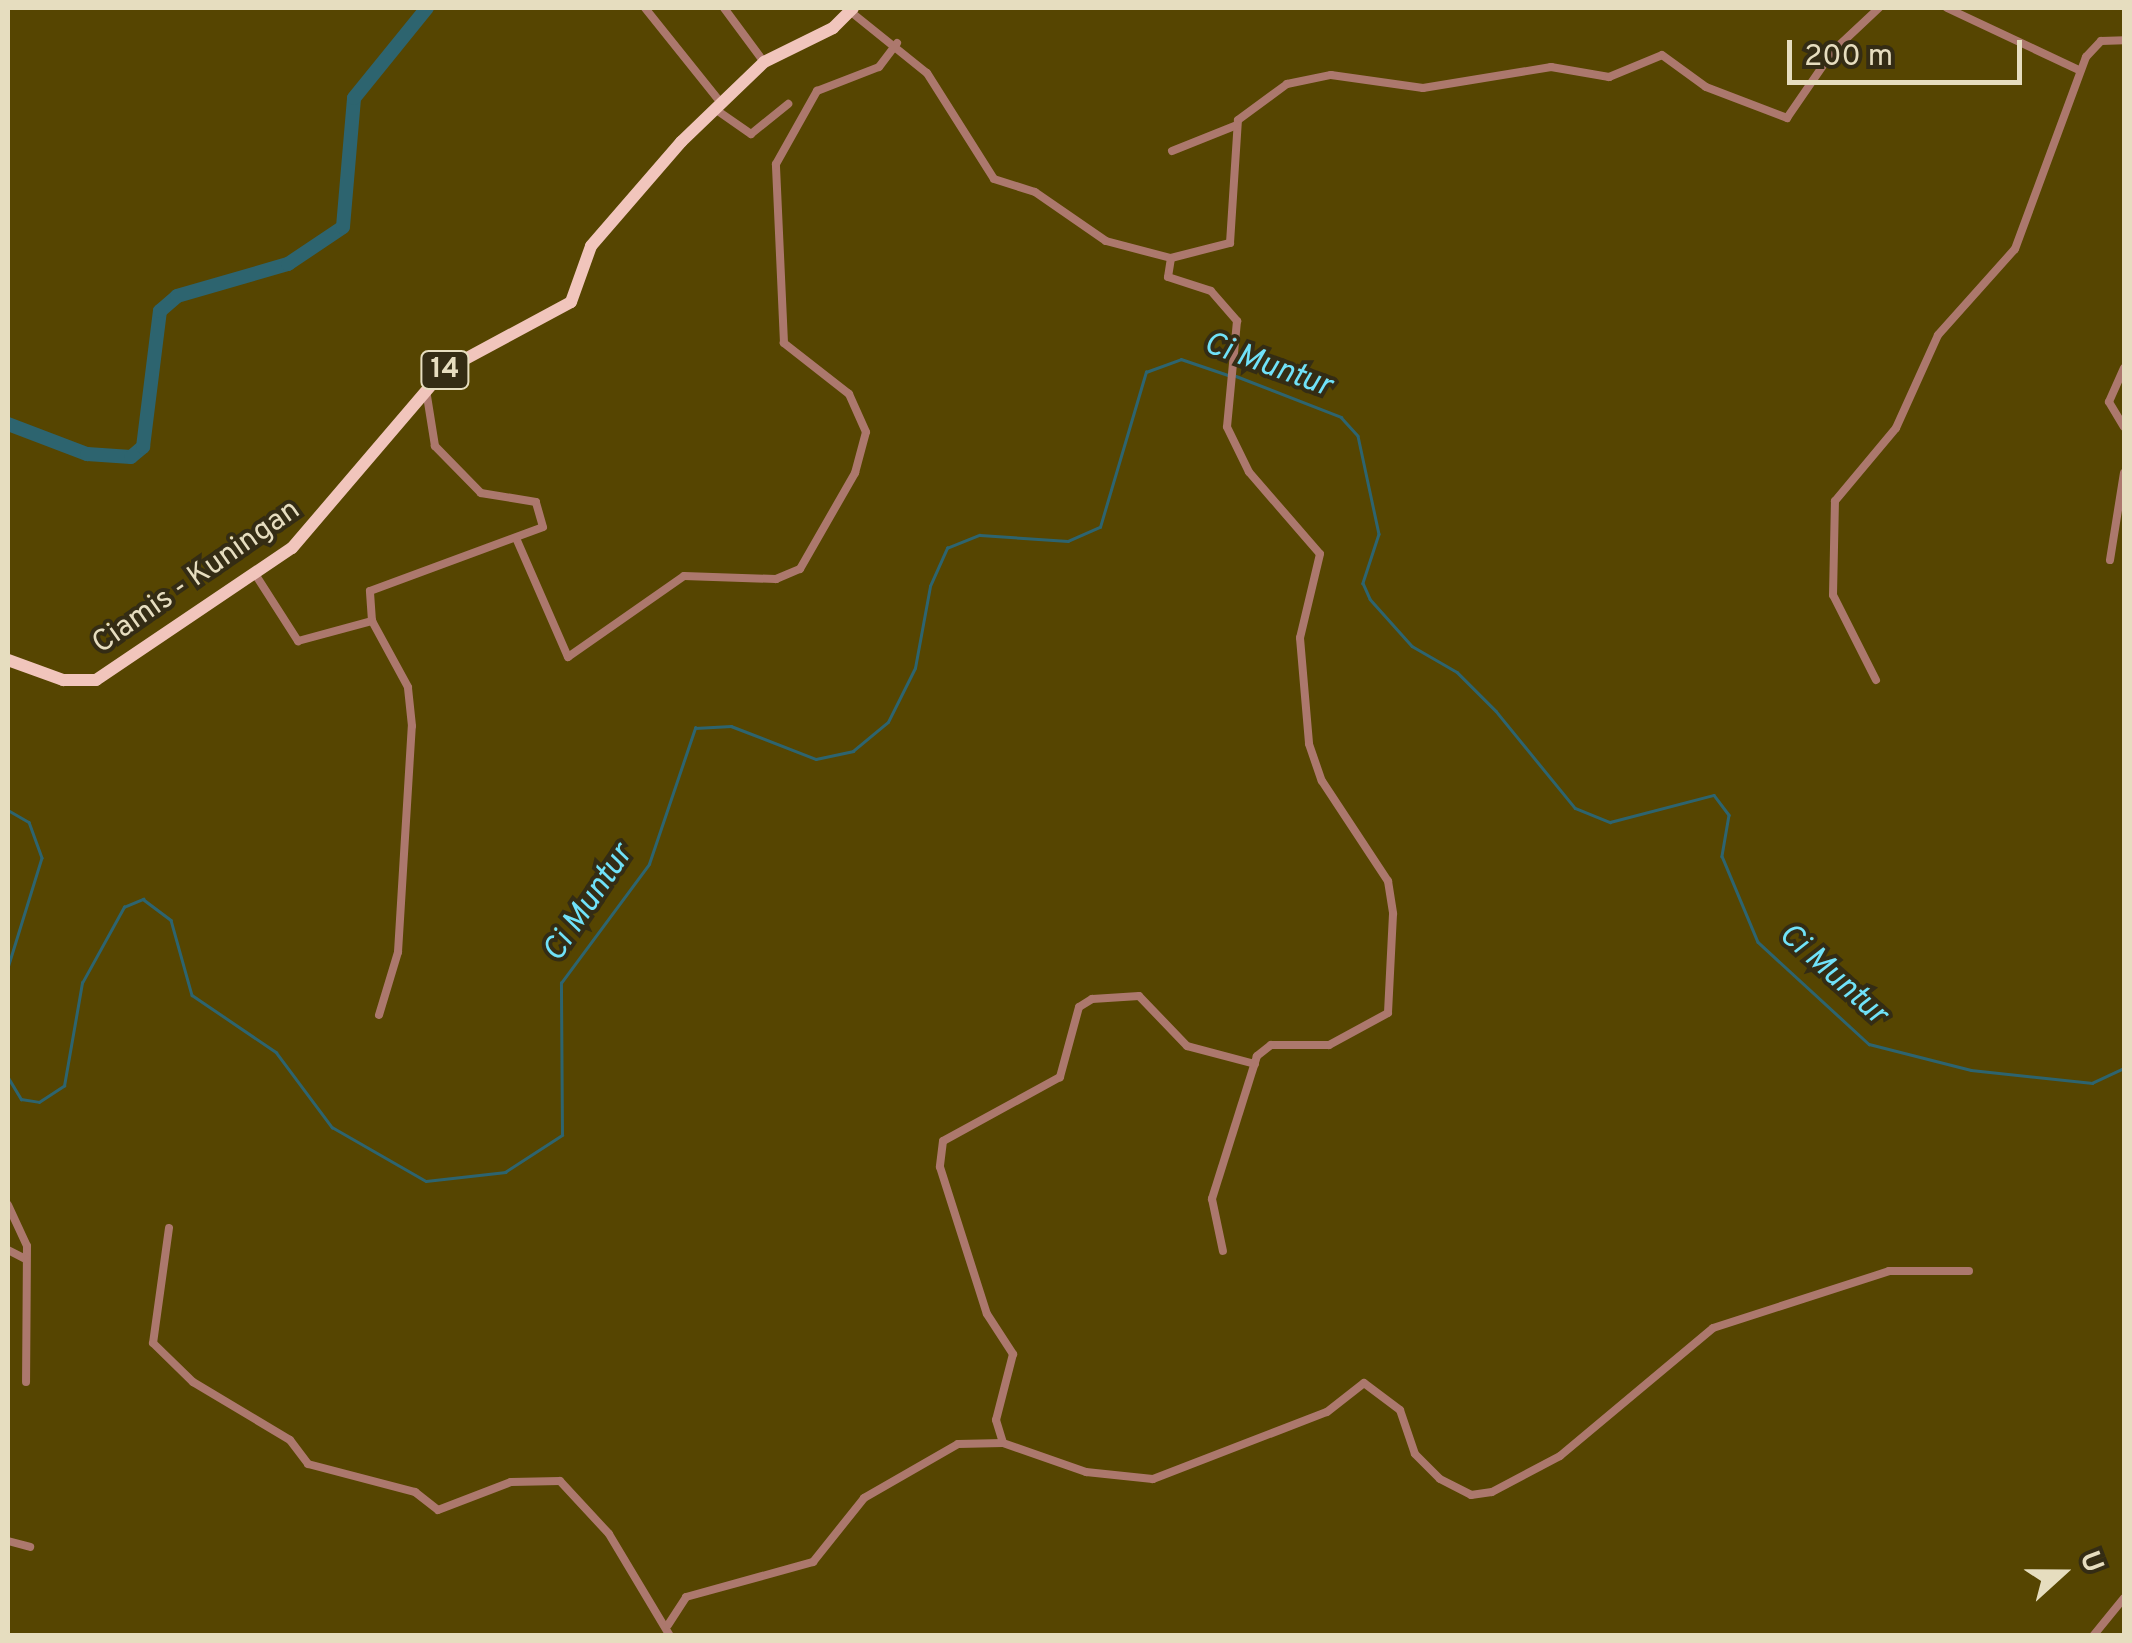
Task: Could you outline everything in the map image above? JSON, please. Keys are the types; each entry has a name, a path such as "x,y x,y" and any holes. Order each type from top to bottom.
{"highway":[{"name":"Ciamis - Kuningan","path":"8,660 63,680 96,680 255,574 320,522 426,390 472,349 571,302 592,246 718,106 764,62 852,10"}],"street":[{"path":"645,8 718,106 752,134 788,104"},
{"path":"724,8 764,62"},
{"path":"1172,151 1237,124 1308,78 1423,88 1551,67 1609,77 1662,55 1719,93 1792,117 1833,50 1879,8"},
{"path":"1948,8 2078,70"},
{"path":"852,10 897,43 946,96 994,179 1036,192 1106,241 1172,258 1220,252 1232,237 1243,146 1237,124"},
{"path":"1876,680 1833,594 1833,506 1896,428 1938,336 2014,249 2056,156 2078,70 2102,41 2124,40"},
{"path":"516,538 568,656 684,576 776,579 800,570 855,473 866,432 849,394 784,343 776,164 816,91 878,66 897,43"},
{"path":"1172,258 1168,277 1228,306 1237,356 1224,406 1250,472 1320,554 1300,638 1307,733 1322,781 1388,881 1394,924 1388,1014 1329,1046 1267,1046 1255,1064 1212,1200 1224,1251"},
{"path":"2124,368 2109,402 2124,427"},
{"path":"378,1015 402,913 412,726 408,687 372,621 372,589 542,530 538,504 477,490 432,441 426,390"},
{"path":"2110,560 2124,472"},
{"path":"255,574 298,641 372,621"},
{"path":"1003,1444 996,1420 1014,1354 987,1314 940,1168 942,1141 1060,1077 1078,1008 1092,998 1139,996 1187,1046 1255,1064"},
{"path":"8,1205 26,1259 26,1382"},
{"path":"169,1228 153,1343 192,1382 290,1440 308,1464 414,1492 438,1510 511,1482 560,1481 610,1534 668,1625 670,1636"},
{"path":"8,1250 26,1259"},
{"path":"668,1625 686,1598 813,1562 864,1498 958,1444 1003,1444 1086,1472 1153,1479 1326,1412 1364,1383 1400,1410 1426,1467 1477,1495 1547,1466 1713,1328 1889,1272 1970,1272"},
{"path":"8,1541 30,1548"},
{"path":"2093,1636 2124,1598"}],"waterway":[{"path":"8,424 87,454 131,457 143,447 160,311 177,296 288,264 343,227 354,98 427,8"},
{"name":"Ci Muntur","path":"8,1077 21,1099 39,1102 64,1086 82,983 124,907 143,899 171,920 192,995 276,1052 332,1127 426,1181 505,1172 562,1135 561,983 649,864 695,728 731,726 816,759 853,751 888,722 915,668 930,586 947,548 980,535 1068,541 1100,527 1146,372 1181,359 1228,375"},
{"name":"Ci Muntur","path":"1236,376 1341,417 1358,436 1379,534 1363,583 1370,599 1412,646 1457,672 1496,711 1575,808 1610,822 1714,795 1729,815 1722,856 1758,942 1869,1044 1971,1070 2092,1083 2124,1068"},
{"name":"Ci Muntur","path":"8,810 29,822 42,858 8,968"}]}
